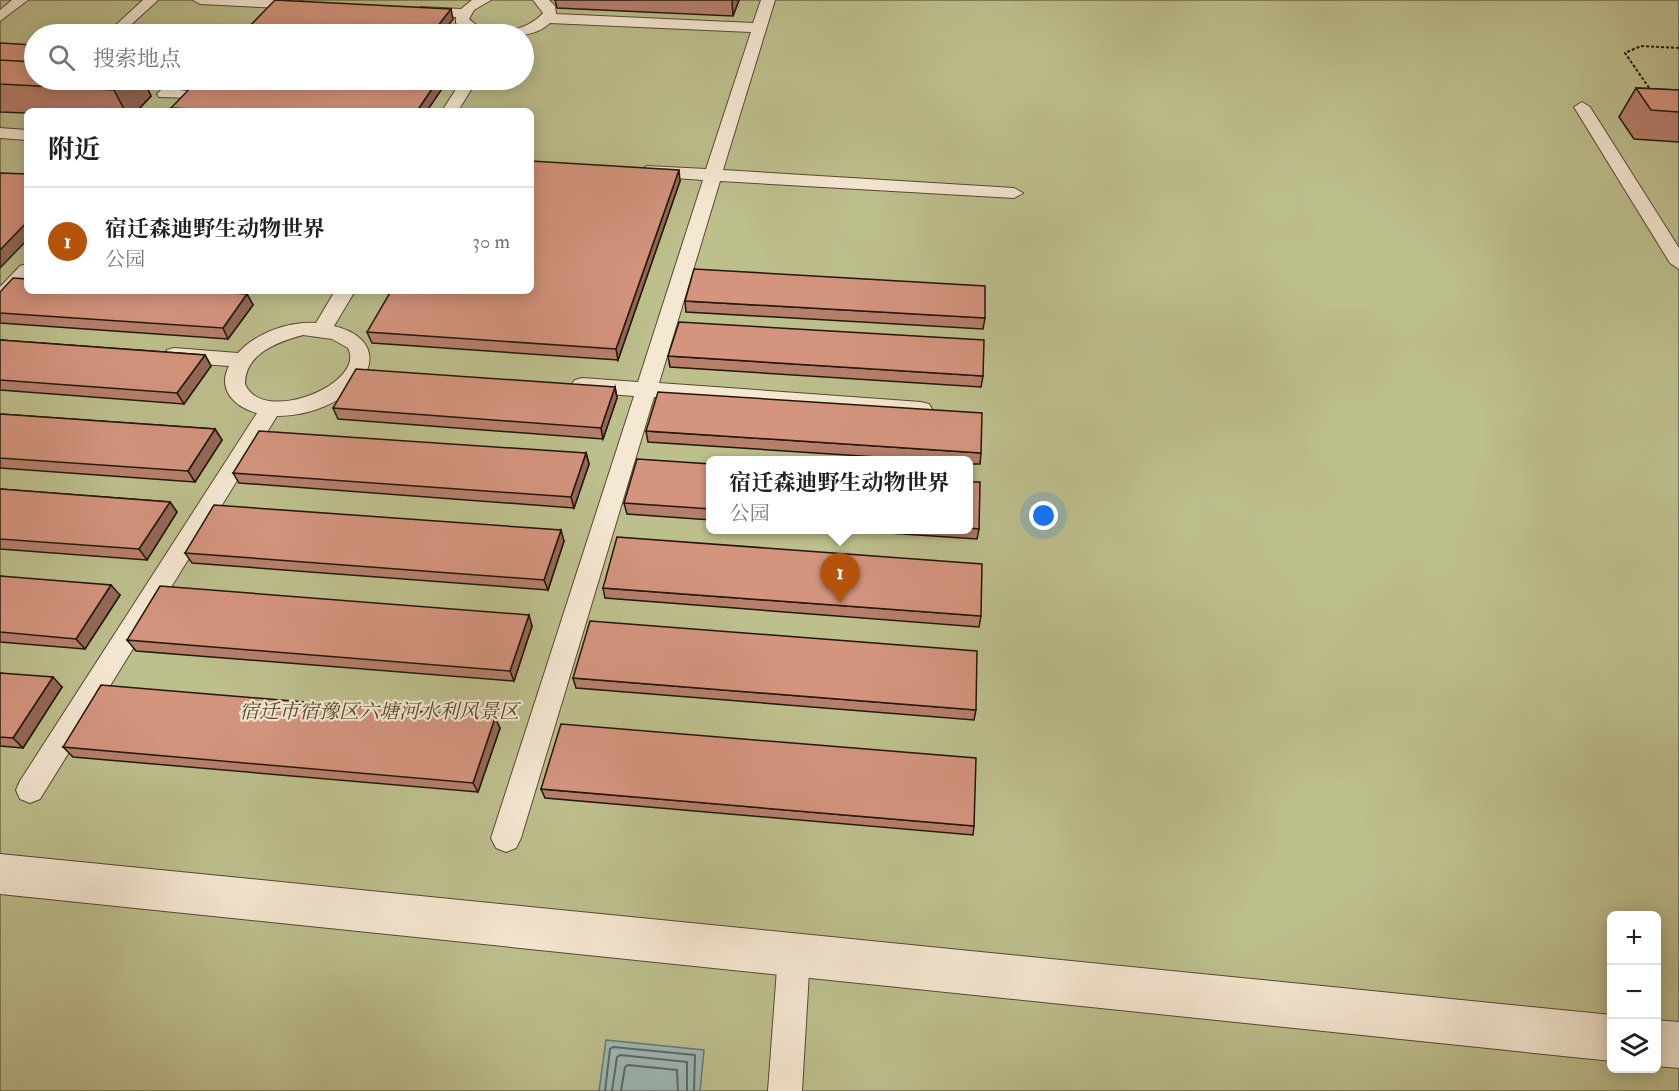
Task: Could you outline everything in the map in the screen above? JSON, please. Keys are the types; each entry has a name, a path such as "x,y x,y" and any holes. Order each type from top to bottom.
{"street":[{"path":"0,874 1607,1038"},
{"path":"1661,1043 1679,1045"}],"lane":[{"path":"0,17 21,0"},
{"path":"124,24 151,0"},
{"path":"200,0 320,6"},
{"path":"404,10 463,13 484,0"},
{"path":"534,26 547,18 550,13 548,6 540,0"},
{"path":"506,838 768,0"},
{"path":"258,19 274,2"},
{"path":"463,13 461,20 463,24"},
{"path":"547,18 759,28"},
{"path":"169,90 165,94 188,95"},
{"path":"176,108 193,90"},
{"path":"452,108 463,90"},
{"path":"1582,107 1679,263"},
{"path":"0,133 24,135"},
{"path":"633,170 1014,193"},
{"path":"0,299 24,273"},
{"path":"322,329 343,294"},
{"path":"303,329 322,329 339,332 352,340 359,350 360,362 357,369 340,388 322,399 302,406 271,408 246,400 236,391 234,379 243,360 264,342 282,334 303,329"},
{"path":"150,353 243,360"},
{"path":"357,369 380,370"},
{"path":"565,384 945,411"},
{"path":"30,790 271,408"},
{"path":"784,1091 794,955"}],"path":[{"path":"1652,92 1625,53 1641,46 1679,48"}],"green space":[{"name":"宿迁市宿豫区六塘河水利风景区","path":"0,0 1679,0 1679,1091 0,1091"}],"water":[{"path":"606,1040 704,1050 700,1091 599,1091"}],"building":[{"path":"275,0 451,9 439,24 252,24"},
{"path":"0,43 24,44 24,61 0,60"},
{"path":"0,60 24,61 24,85 0,84"},
{"path":"1636,88 1679,90 1679,112 1651,110"},
{"path":"188,90 431,90 419,108 171,108"},
{"path":"534,161 679,170 616,349 367,332 389,294 534,294"},
{"path":"0,173 24,174 24,225 0,250"},
{"path":"694,269 985,286 985,318 685,301"},
{"path":"13,278 24,279 24,294 247,294 223,328 0,313 0,292"},
{"path":"679,322 984,340 983,376 668,356"},
{"path":"0,340 205,355 177,393 0,380"},
{"path":"356,369 615,387 601,428 333,408"},
{"path":"658,392 982,413 981,453 646,431"},
{"path":"0,414 215,429 188,471 0,458"},
{"path":"259,431 586,453 571,497 233,473"},
{"path":"637,459 706,464 706,509 624,503"},
{"path":"973,482 980,482 979,529 973,528"},
{"path":"0,489 170,502 139,549 0,539"},
{"path":"214,505 561,530 544,580 185,553"},
{"path":"617,537 982,564 981,616 603,588"},
{"path":"0,576 111,585 76,639 0,632"},
{"path":"160,586 529,615 510,671 127,640"},
{"path":"590,621 977,651 976,710 573,678"},
{"path":"0,673 53,677 13,738 0,737"},
{"path":"101,685 495,718 473,783 63,747"},
{"path":"561,724 976,758 974,826 541,789"}],"place":[{"name":"宿迁森迪野生动物世界","path":"840,603"}]}
